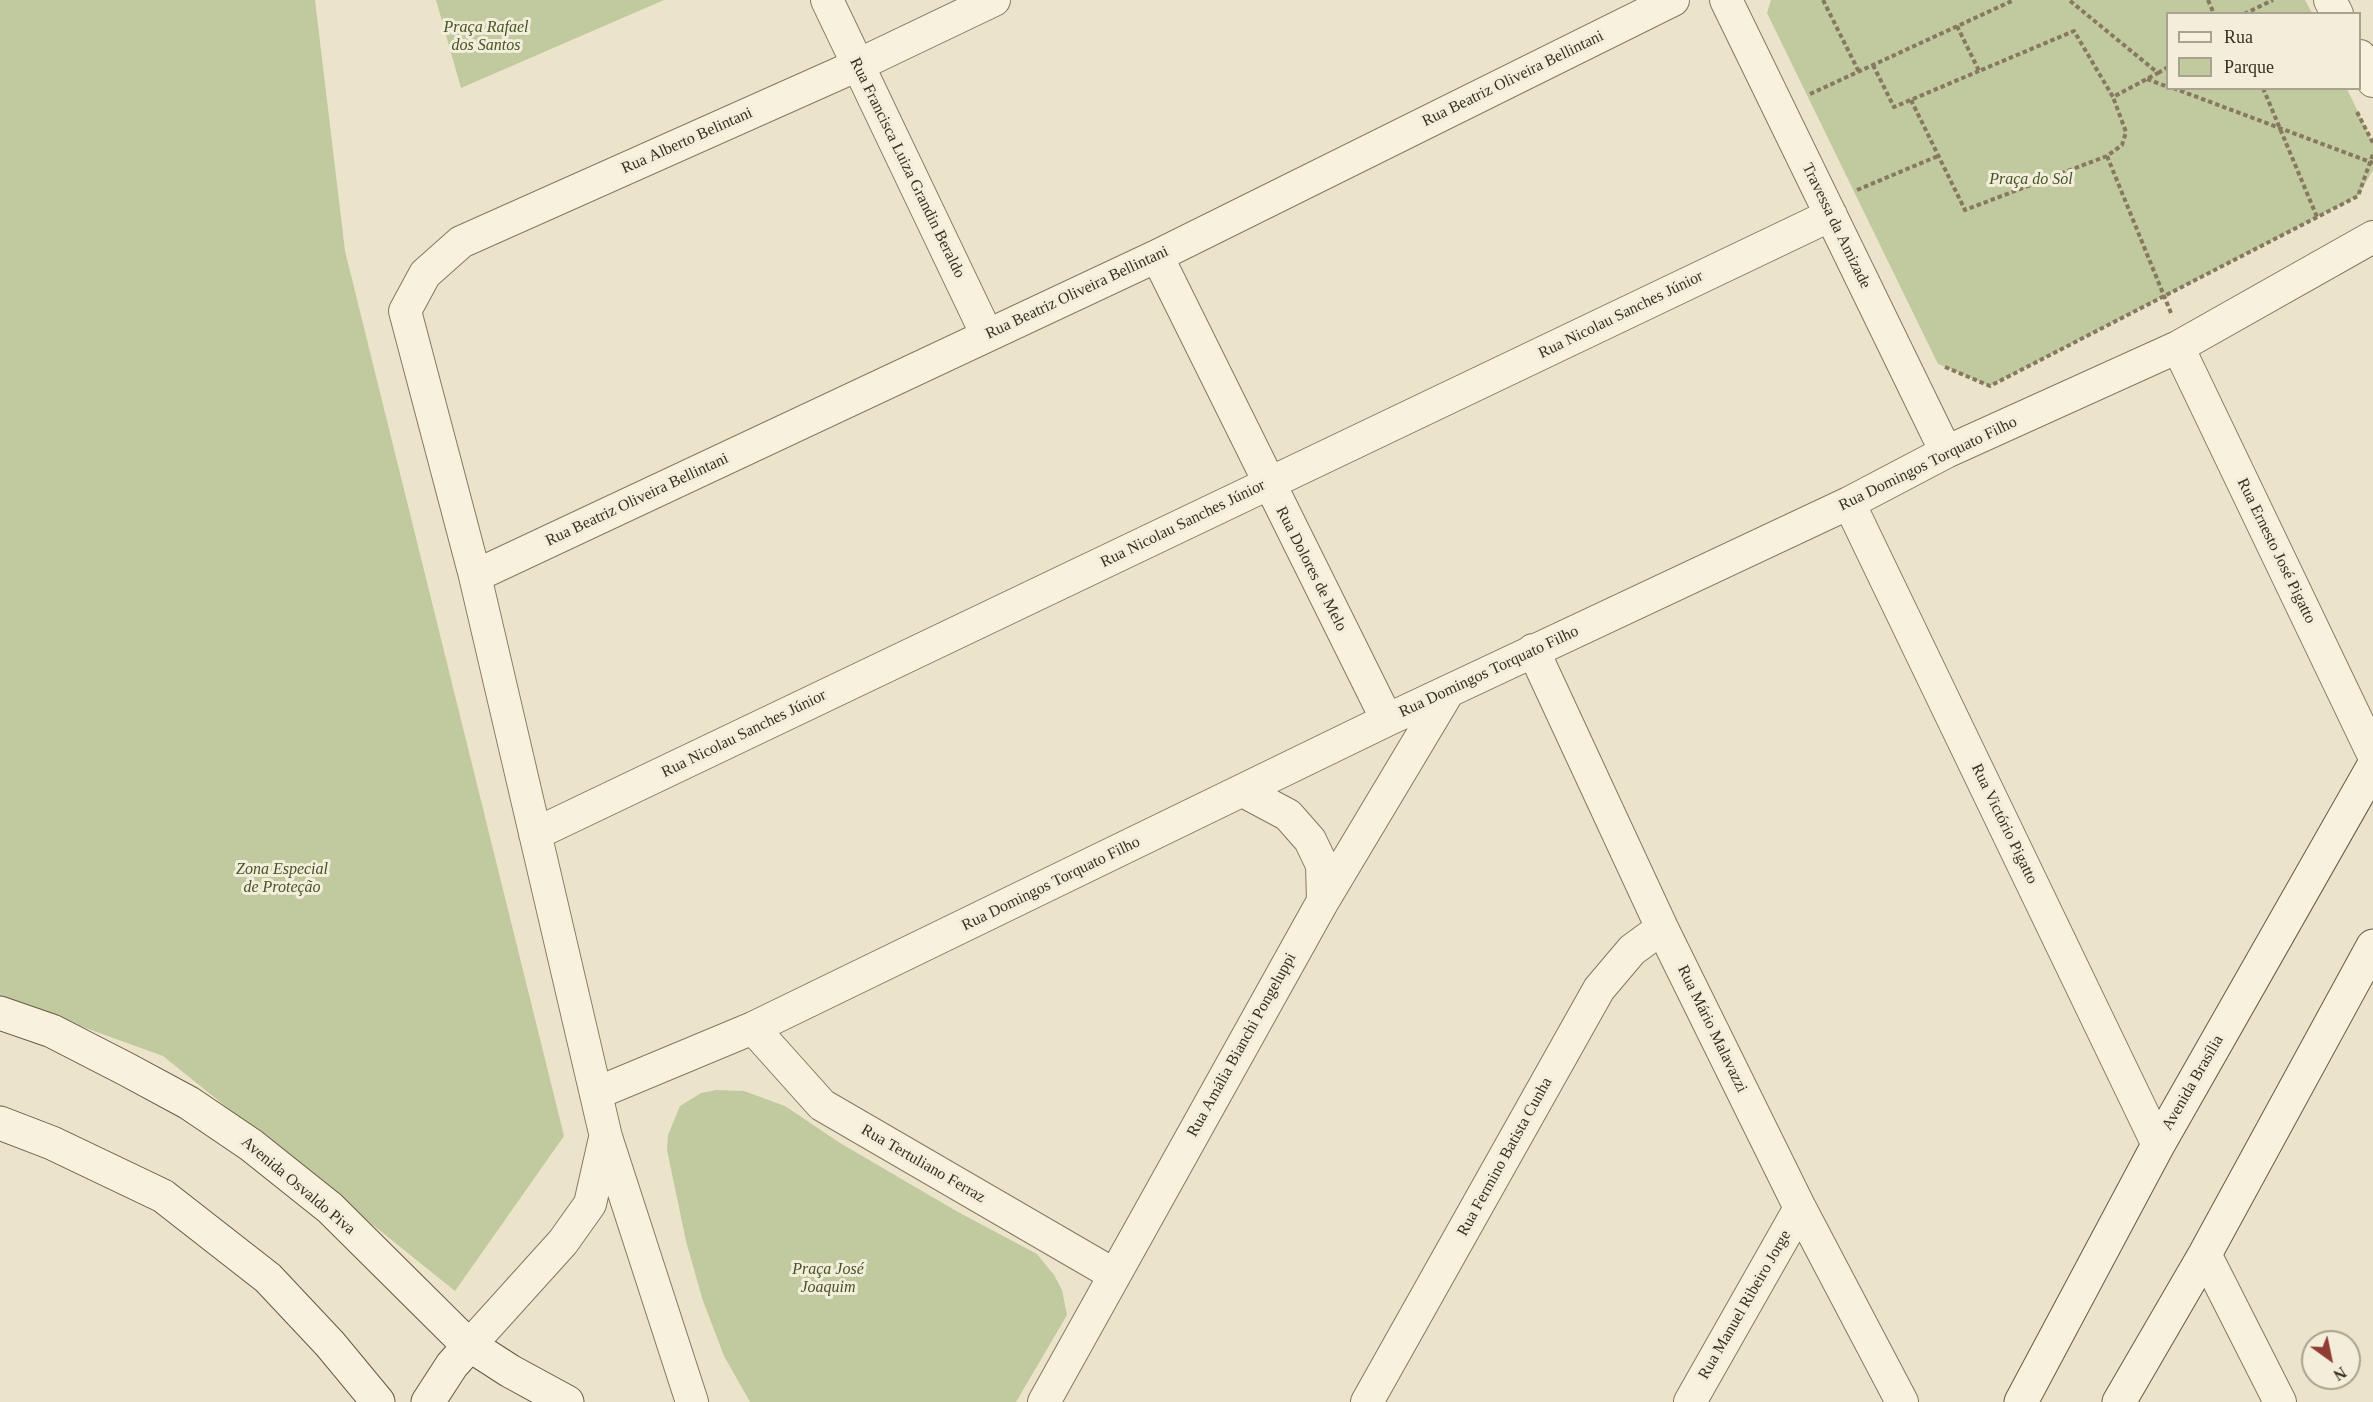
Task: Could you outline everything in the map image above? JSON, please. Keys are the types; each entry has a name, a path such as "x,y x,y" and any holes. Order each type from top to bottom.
{"main road":[{"name":"Avenida Brasília","path":"2020,1402 2158,1145 2373,767"},
{"path":"2119,1402 2205,1254 2373,946"},
{"name":"Avenida Osvaldo Piva","path":"0,1013 52,1031 126,1069 189,1103 251,1145 330,1208 470,1345 510,1371 567,1402"},
{"path":"0,1124 52,1143 163,1196 268,1278 330,1344 378,1402"},
{"path":"428,1402 452,1365 470,1345"}],"street":[{"name":"Rua Francisca Luiza Grandin Beraldo","path":"827,0 987,335"},
{"name":"Rua Alberto Belintani","path":"476,576 405,311 425,274 461,242 858,65 994,0"},
{"name":"Rua Beatriz Oliveira Bellintani","path":"476,576 1157,256 1673,0"},
{"name":"Travessa da Amizade","path":"1726,0 1946,452"},
{"path":"2361,58 2373,81"},
{"name":"Rua Nicolau Sanches Júnior","path":"535,834 1831,215"},
{"name":"Rua Domingos Torquato Filho","path":"597,1093 753,1028 1533,650 1849,503 1946,452 2182,345 2373,237"},
{"name":"Rua Dolores de Melo","path":"1157,256 1387,720"},
{"name":"Rua Ernesto José Pigatto","path":"2182,345 2373,754"},
{"name":"Rua Victório Pigatto","path":"1849,503 2158,1145"},
{"path":"476,576 606,1137 692,1402"},
{"name":"Rua Mário Malavazzi","path":"1533,650 1662,928 1800,1208 1902,1402"},
{"name":"Rua Amália Bianchi Pongeluppi","path":"1044,1402 1113,1274 1323,902 1448,692"},
{"path":"1243,791 1288,815 1310,840 1322,865 1323,902"},
{"name":"Rua Fermino Batista Cunha","path":"1367,1402 1599,989 1632,950 1662,928"},
{"name":"Rua Tertuliano Ferraz","path":"753,1028 822,1105 1113,1274"},
{"path":"470,1345 563,1242 590,1204 606,1137"},
{"name":"Rua Manuel Ribeiro Jorge","path":"1690,1402 1800,1208"},
{"path":"2205,1254 2280,1402"}],"path":[{"path":"1823,0 1859,72"},
{"path":"1802,87 1807,96 2014,0"},
{"path":"2069,0 2158,73"},
{"path":"2248,12 2273,0"},
{"path":"1957,26 1979,71"},
{"path":"1872,65 1894,107 2074,31 2113,97 2126,132 2122,145 2107,156 1965,210 1911,100"},
{"path":"2113,97 2166,68"},
{"path":"2146,79 2166,86"},
{"path":"2178,90 2372,163"},
{"path":"2264,90 2317,218"},
{"path":"2354,107 2373,143"},
{"path":"1938,364 1990,386 2358,196 2372,163 2373,154"},
{"path":"1858,201 1853,191 1938,156"},
{"path":"2107,156 2182,345"}],"green space":[{"name":"Zona Especial de Proteção","path":"0,0 315,0 345,251 564,1136 455,1291 163,1056 0,997"},
{"name":"Praça Rafael dos Santos","path":"436,0 664,0 461,88"},
{"name":"Praça do Sol","path":"1771,0 2305,0 2311,12 2166,12 2166,90 2347,90 2373,143 2373,170 2358,196 1990,386 1938,364 1767,13"},
{"name":"Praça José Joaquim","path":"716,1090 744,1091 785,1106 840,1143 958,1212 1037,1254 1054,1275 1062,1290 1067,1315 1016,1402 750,1402 724,1356 702,1298 686,1241 667,1150 668,1135 680,1106 701,1093"}]}
